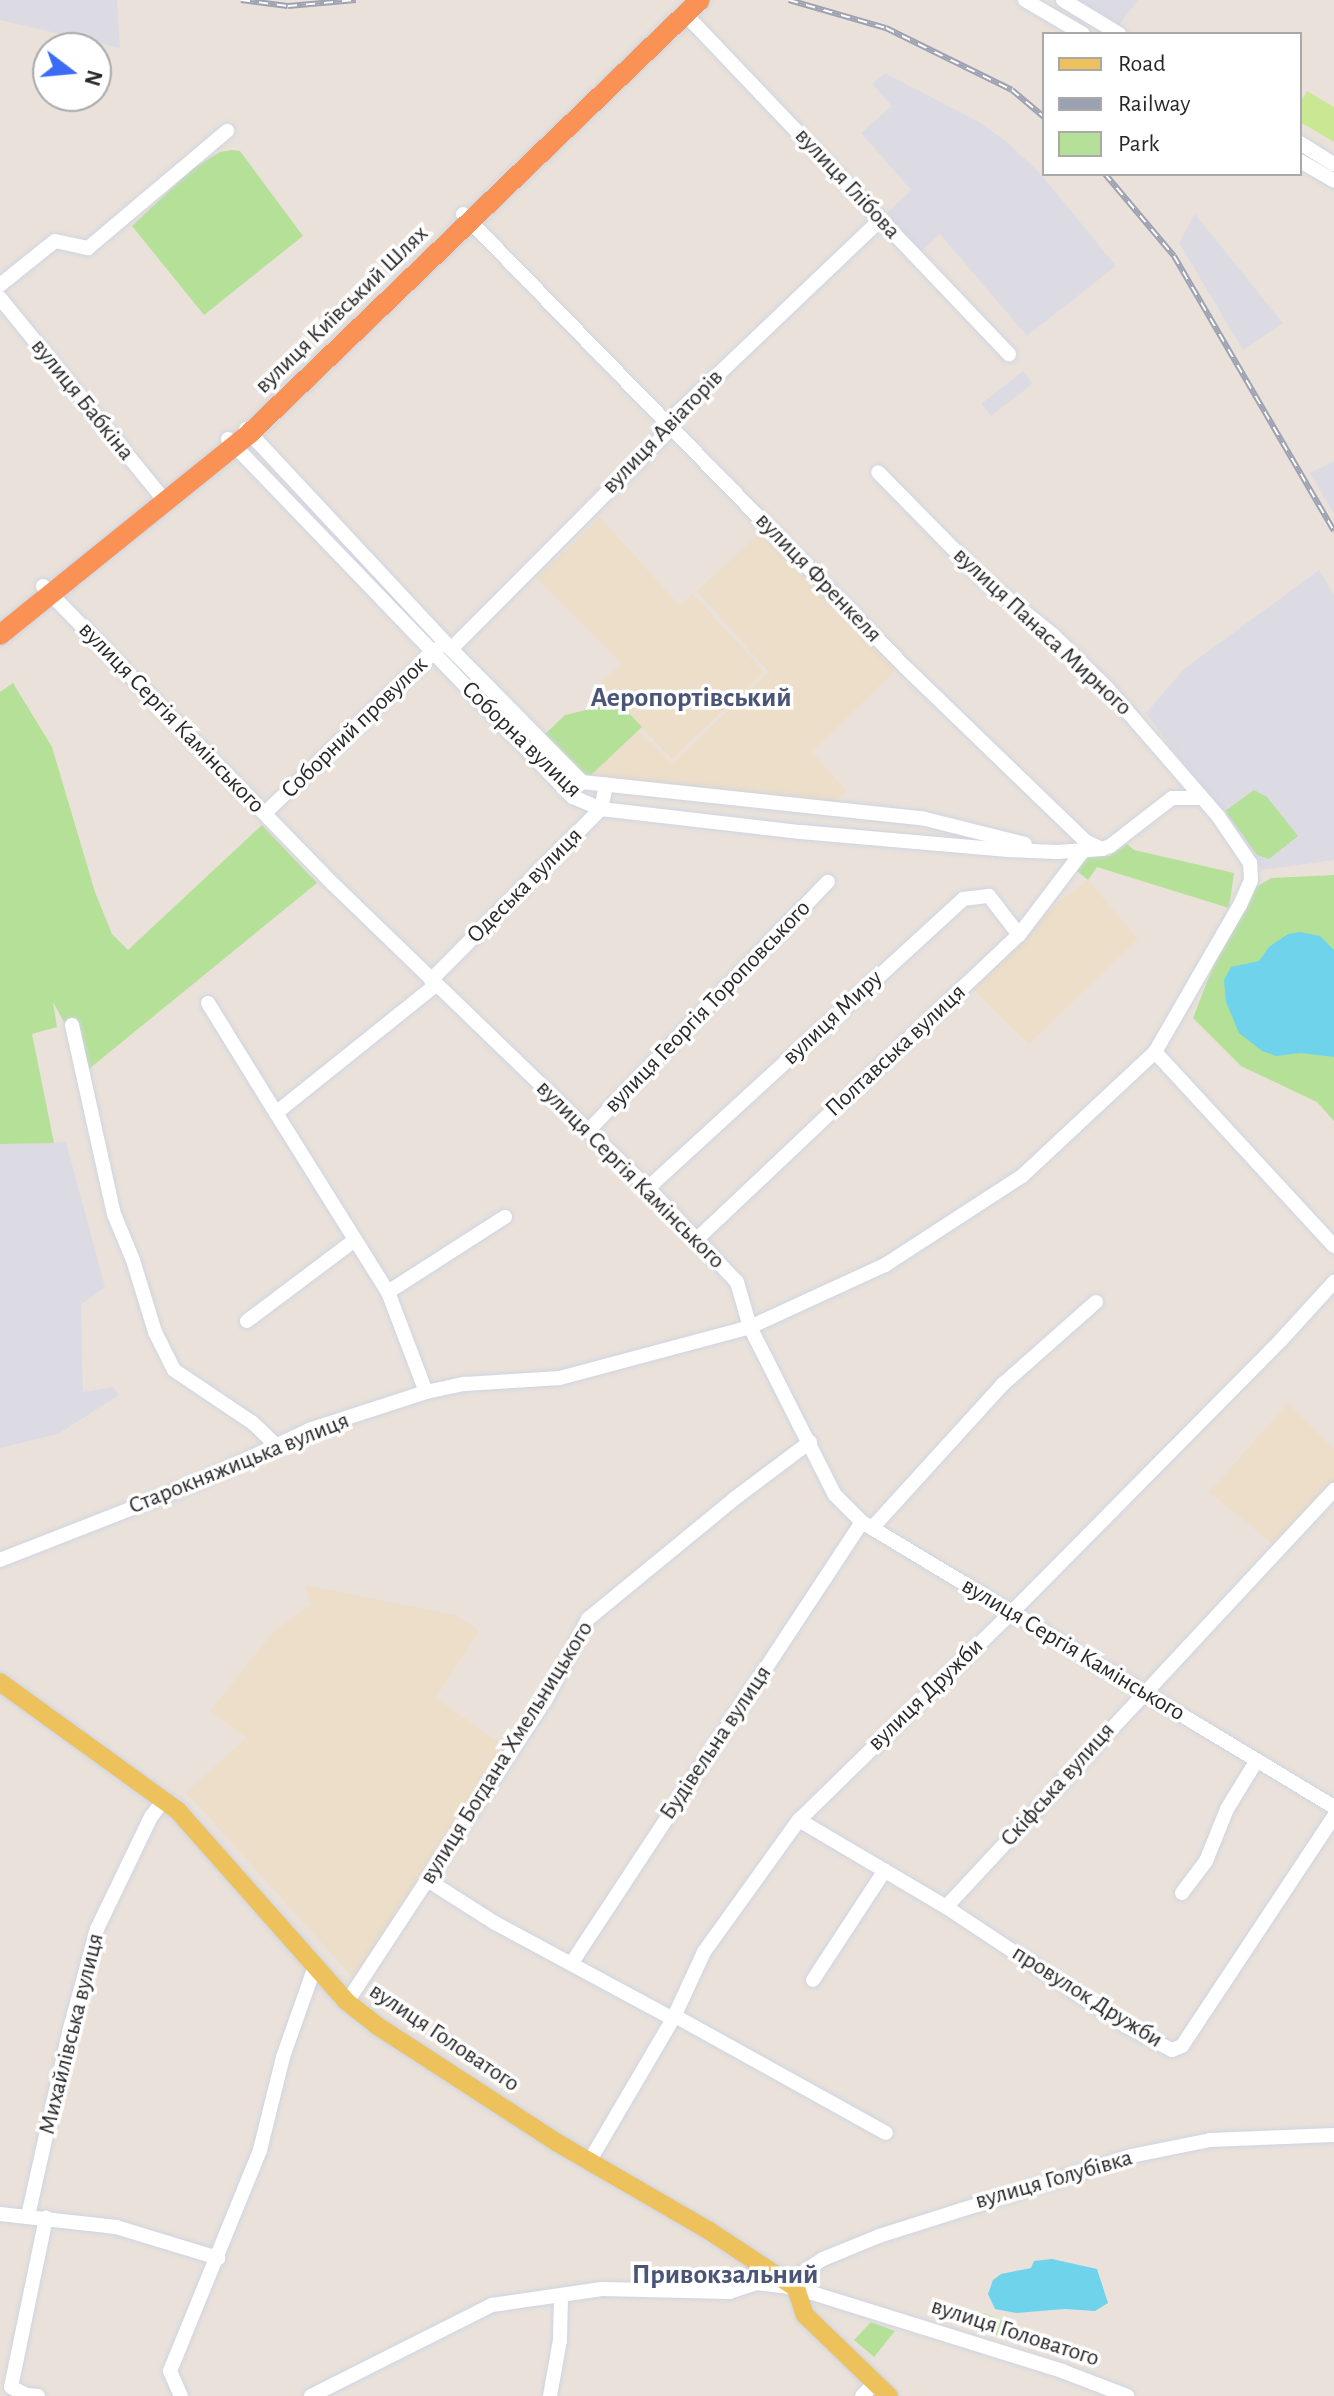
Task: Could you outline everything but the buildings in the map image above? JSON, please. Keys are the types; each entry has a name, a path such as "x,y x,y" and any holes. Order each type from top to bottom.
{"highway":[{"name":"вулиця Київський Шлях","path":"0,620 47,590 239,436 689,5"},
{"name":"вулиця Київський Шлях","path":"0,635 47,590"}],"main road":[{"name":"вулиця Головатого","path":"0,1682 164,1800 195,1828 347,2002 376,2025 589,2162 708,2230 796,2288"},
{"path":"796,2288 805,2315 882,2389"}],"street":[{"path":"1025,0 1080,32"},
{"path":"1063,0 1116,32"},
{"name":"вулиця Глібова","path":"689,5 880,220 1009,354"},
{"path":"0,285 55,241 88,248 227,131"},
{"path":"1302,144 1334,164"},
{"path":"1302,162 1334,181"},
{"name":"вулиця Френкеля","path":"467,218 904,666 1066,824 1092,846 1102,849"},
{"name":"вулиця Авіаторів","path":"448,645 665,434 667,423 880,220"},
{"name":"вулиця Бабкіна","path":"0,298 163,499"},
{"name":"Соборна вулиця","path":"239,436 582,782 921,818 1057,852"},
{"name":"Соборна вулиця","path":"239,436 432,654 573,797 601,809 801,832 1057,852 1102,849"},
{"name":"вулиця Панаса Мирного","path":"878,472 982,578 1053,635 1107,688 1175,763 1199,798"},
{"name":"вулиця Сергія Камінського","path":"47,590 434,982 648,1188 737,1282 750,1327 835,1495 867,1525 1334,1807"},
{"name":"Соборний провулок","path":"265,813 432,654 448,645"},
{"name":"Одеська вулиця","path":"276,1113 434,982 601,809 606,785"},
{"path":"1102,849 1120,841 1172,798 1199,798"},
{"name":"Старокняжицька вулиця","path":"0,1560 196,1483 309,1430 426,1392 465,1384 560,1378 750,1327 885,1265 1022,1176 1155,1052 1197,984 1251,880 1251,868 1244,852 1218,816 1199,798"},
{"name":"Полтавська вулиця","path":"697,1239 1019,935 1083,851"},
{"name":"вулиця Георгія Тороповського","path":"588,1131 828,882"},
{"name":"вулиця Миру","path":"648,1188 963,899 989,896 1019,935"},
{"path":"208,1003 388,1292 426,1392"},
{"path":"72,1025 114,1214 133,1260 155,1332 174,1370 253,1423 276,1445"},
{"path":"1155,1052 1334,1246"},
{"path":"388,1292 505,1217"},
{"path":"247,1321 355,1240"},
{"name":"вулиця Дружби","path":"589,2162 674,2017 704,1952 799,1820 1010,1614 1281,1340 1334,1282"},
{"name":"Будівельна вулиця","path":"571,1964 867,1525 1003,1384 1096,1302"},
{"name":"вулиця Богдана Хмельницького","path":"347,2002 545,1701 588,1619 734,1499 810,1442"},
{"name":"Скіфська вулиця","path":"946,1907 1334,1490"},
{"path":"1182,1893 1206,1861 1227,1809 1257,1760"},
{"name":"Михайлівська вулиця","path":"28,2216 69,2032 97,1929 151,1817 164,1800"},
{"name":"провулок Дружби","path":"799,1820 946,1907 1126,2026 1172,2050 1182,2046 1334,1816"},
{"path":"813,1980 885,1870"},
{"path":"429,1881 495,1923 886,2133"},
{"path":"181,2396 170,2371 260,2150 283,2057 315,1966"},
{"name":"вулиця Голубівка","path":"796,2288 802,2273 823,2259 879,2236 1131,2156 1210,2140 1334,2135"},
{"path":"0,2214 116,2227 218,2258"},
{"path":"38,2396 26,2395 11,2387 46,2218"},
{"path":"311,2396 492,2305 602,2289 729,2292 757,2283 796,2288"},
{"name":"вулиця Головатого","path":"796,2288 1062,2371 1127,2396"},
{"path":"550,2396 560,2340 561,2296"},
{"path":"862,2396 882,2389"}],"shaded area":[{"path":"0,0 117,0 120,48 112,46 112,32 51,32 0,20"},
{"path":"1080,0 1138,0 1119,25"},
{"path":"885,73 977,121 1007,142 1040,173 1116,266 1027,336 940,234 915,257 880,220 911,190 861,133 892,106 872,84"},
{"path":"1195,214 1283,323 1243,350 1179,243"},
{"path":"1023,371 1033,384 991,416 981,404"},
{"path":"1334,461 1334,514 1310,473"},
{"path":"600,517 679,605 693,594 764,672 672,759 600,683 622,664 536,578"},
{"path":"767,526 898,668 812,752 847,791 831,805 588,778 639,731 672,763 769,672 697,591"},
{"path":"1319,570 1334,595 1334,860 1262,870 1146,713 1184,669"},
{"path":"1088,880 1138,939 1029,1044 969,985 1064,897"},
{"path":"66,1142 105,1287 81,1305 83,1392 113,1387 119,1395 58,1434 0,1448 0,1144"},
{"path":"1288,1403 1334,1449 1334,1483 1275,1546 1209,1492"},
{"path":"305,1585 455,1615 479,1630 436,1698 506,1747 354,1979 186,1792 246,1738 210,1711 273,1632 310,1605"}],"green space":[{"path":"1307,91 1334,107 1334,142 1302,123 1302,100"},
{"path":"240,151 303,236 204,315 132,226 192,169 220,152"},
{"path":"13,683 52,747 95,892 112,934 128,950 262,825 317,883 84,1073 73,1020 64,1022 53,1002 57,1027 32,1034 54,1143 0,1144 0,692"},
{"path":"610,693 642,727 588,778 544,735 565,715 598,707"},
{"path":"1254,790 1267,797 1298,836 1269,859 1257,855 1225,811"},
{"path":"1127,844 1134,850 1234,873 1229,908 1097,867 1088,880 1076,870 1086,856 1110,856"},
{"path":"1334,875 1334,1121 1317,1102 1241,1066 1193,1018 1215,961 1256,887 1271,878"},
{"path":"984,2313 1019,2326 1009,2340 974,2327"},
{"path":"871,2322 895,2331 874,2357 854,2340"}],"water":[{"path":"1300,932 1320,936 1334,950 1334,1057 1301,1053 1276,1056 1262,1051 1239,1033 1226,1002 1224,980 1231,967 1259,961 1269,947 1288,934"},
{"path":"1052,2259 1097,2269 1108,2303 1095,2311 1065,2309 1016,2313 995,2309 988,2294 993,2280 1001,2274 1031,2268 1034,2261"}],"railway":[{"path":"241,0 288,6 356,0"},
{"path":"789,0 886,28 1012,90 1042,115"},
{"path":"1107,176 1174,256 1334,531"}],"district":[{"name":"Аеропортівський","path":"691,698"},
{"name":"Привокзальний","path":"725,2275"}]}
